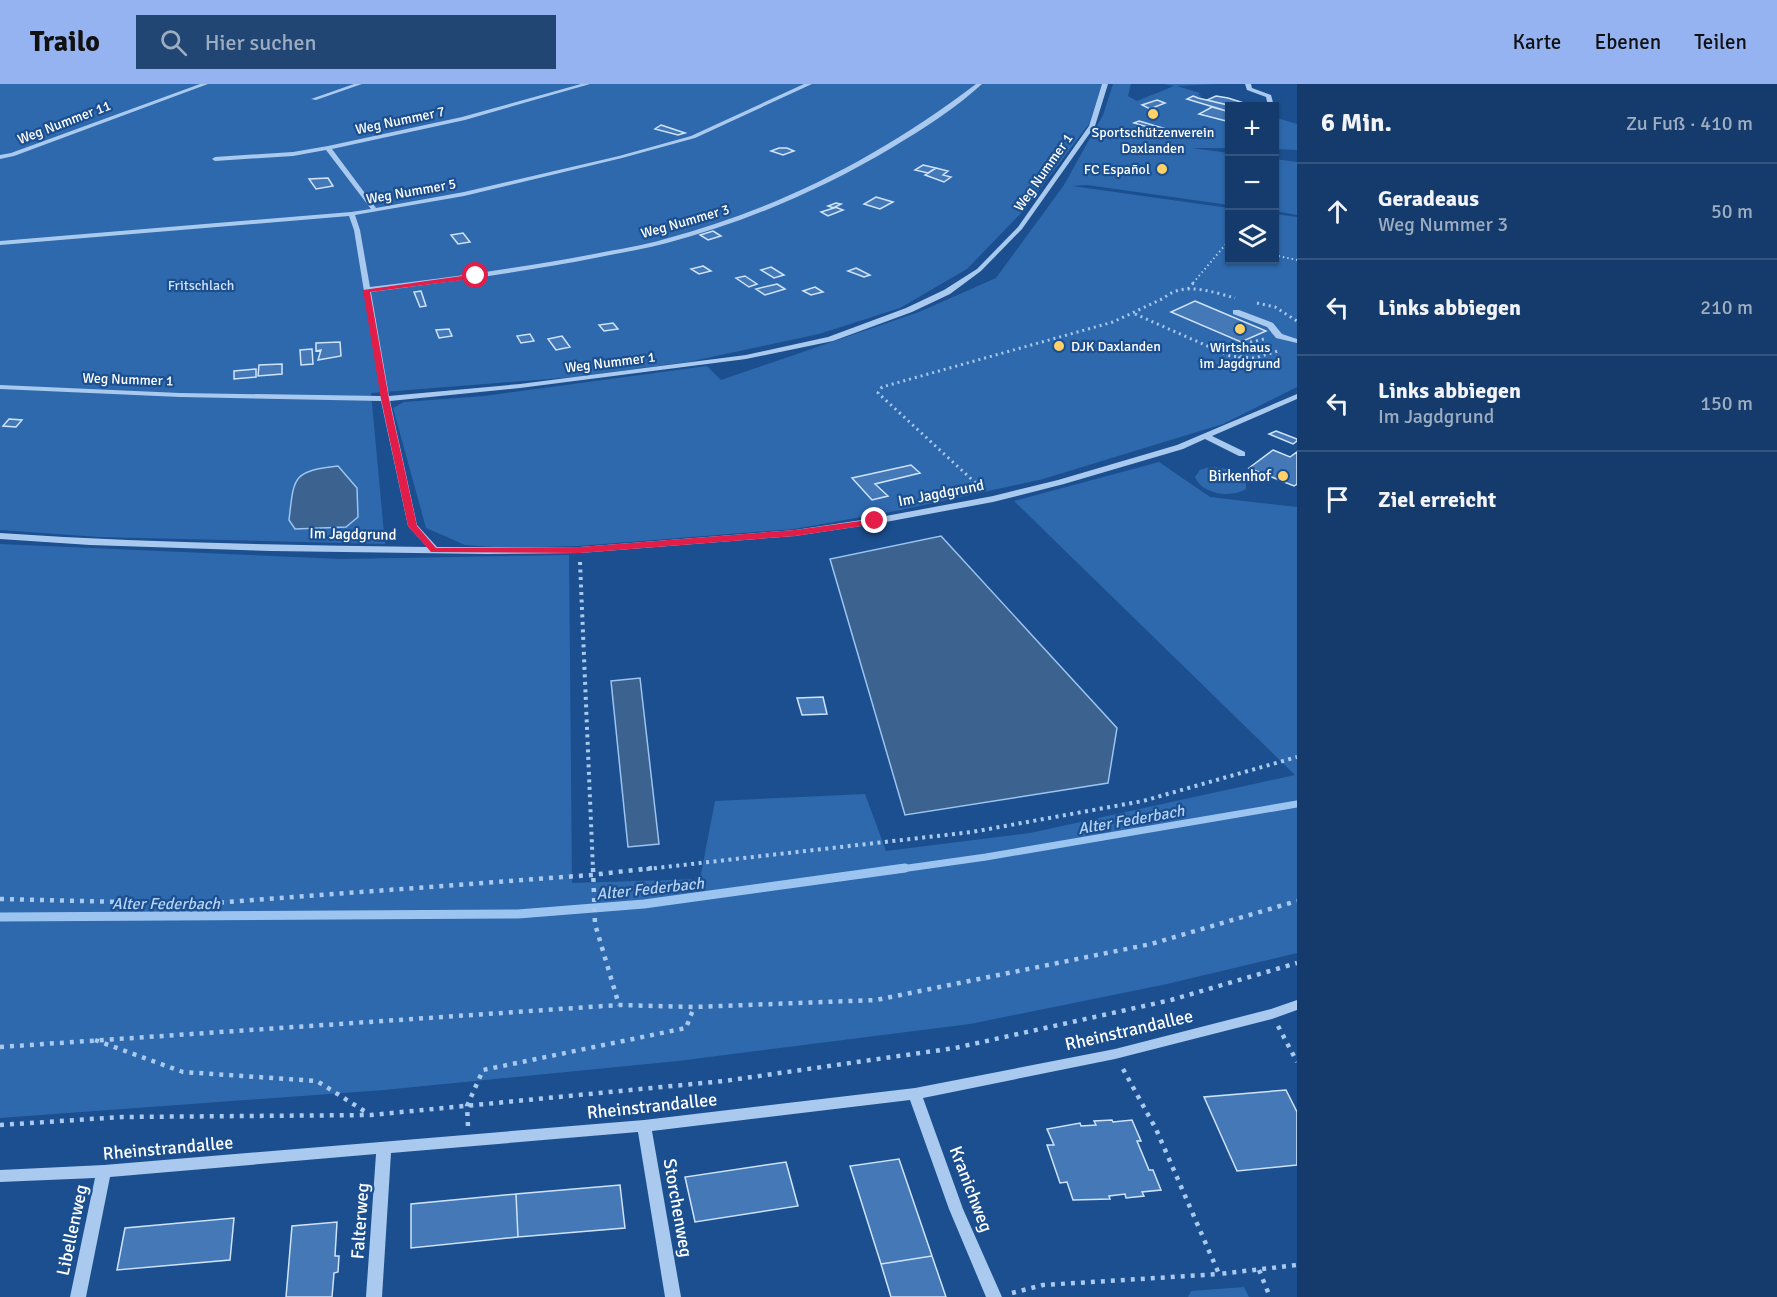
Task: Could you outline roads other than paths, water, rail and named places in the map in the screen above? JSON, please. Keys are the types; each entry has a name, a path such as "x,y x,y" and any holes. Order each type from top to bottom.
{"street":[{"name":"Weg Nummer 11","path":"0,157 12,155 205,84"},
{"path":"314,99 359,84"},
{"name":"Weg Nummer 7","path":"215,159 293,154 328,148 463,119 586,84"},
{"name":"Weg Nummer 5","path":"0,243 351,214 464,194 693,137 809,84"},
{"name":"Weg Nummer 3","path":"366,290 570,261 672,240 714,226 805,193 847,172 917,129 979,84"},
{"name":"Weg Nummer 1","path":"0,387 180,395 385,399 532,385 746,357 830,339 909,310 947,292 979,270 1020,228 1092,126 1105,84"},
{"path":"1248,84 1249,89 1269,96 1270,102"},
{"path":"328,148 375,210"},
{"path":"351,214 357,231 385,399 412,526 434,550"},
{"path":"1236,312 1270,325 1279,336 1297,341"},
{"name":"Im Jagdgrund","path":"0,536 90,542 272,548 580,550 795,533 993,499 1061,482 1207,437 1297,396"},
{"path":"1207,437 1242,454"},
{"name":"Rheinstrandallee","path":"0,1176 104,1171 644,1126 915,1095 1115,1054 1272,1014 1297,1005"},
{"name":"Kranichweg","path":"915,1095 956,1209 999,1296"},
{"name":"Storchenweg","path":"644,1126 673,1297"},
{"name":"Falterweg","path":"374,1297 384,1148"},
{"name":"Libellenweg","path":"78,1297 104,1171"}],"waterway":[{"name":"Alter Federbach","path":"894,870 986,857 1297,804"},
{"name":"Alter Federbach","path":"0,917 518,914 644,904 905,868"}],"place":[{"name":"Sportschützenverein Daxlanden","path":"1153,114"},
{"name":"FC Español","path":"1162,169"},
{"name":"Wirtshaus im Jagdgrund","path":"1240,329"},
{"name":"DJK Daxlanden","path":"1059,346"},
{"name":"Birkenhof","path":"1283,476"}],"park label":[{"name":"Fritschlach","path":"201,285"}]}
